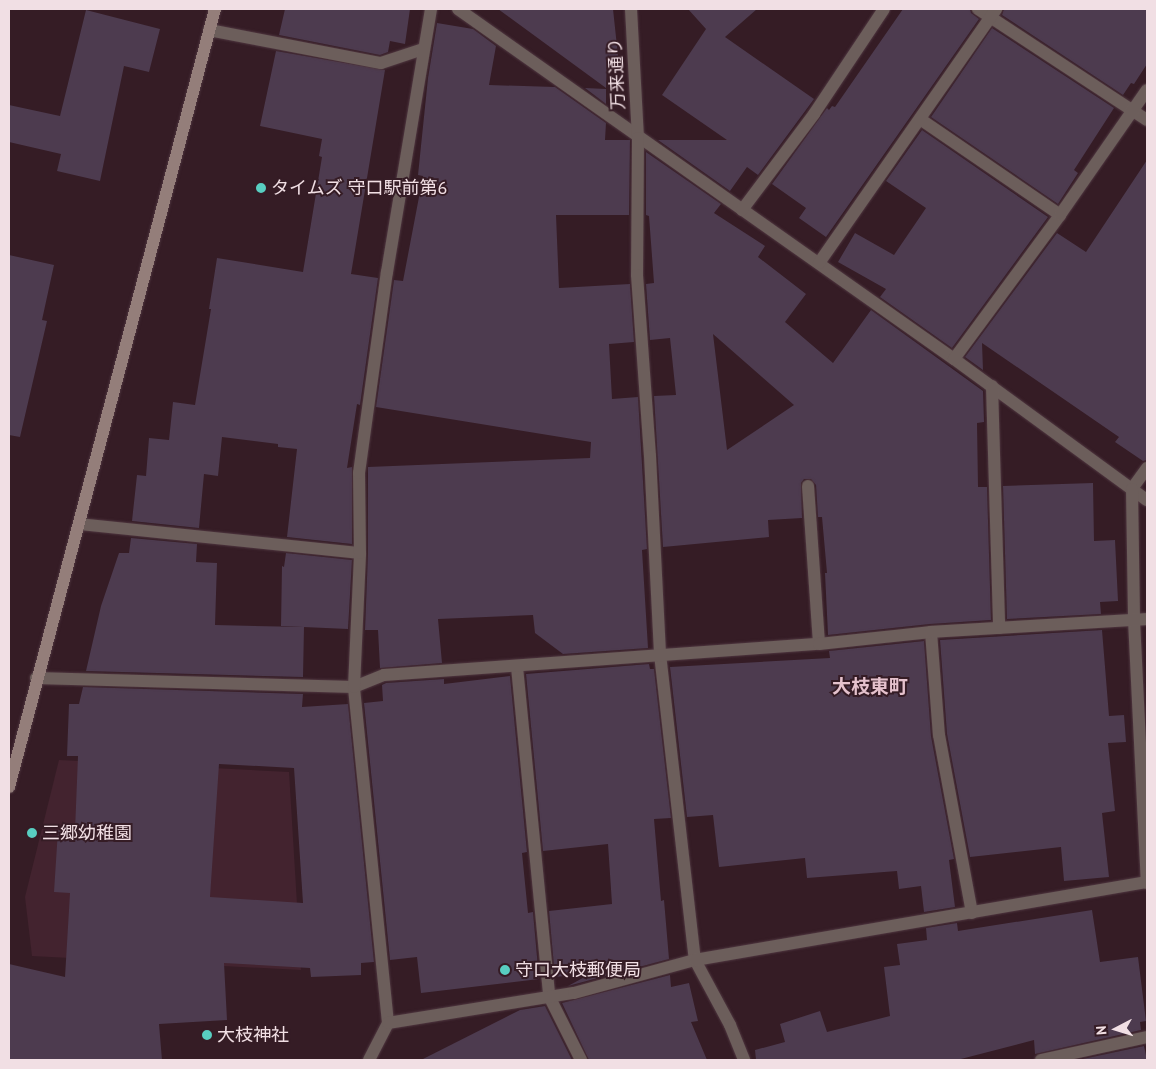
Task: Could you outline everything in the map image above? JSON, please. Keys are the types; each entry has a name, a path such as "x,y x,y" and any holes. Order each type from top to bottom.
{"street":[{"path":"9,787 36,678 79,524 215,9"},
{"path":"369,1060 388,1023 354,688 360,553 359,473 387,272 431,9"},
{"path":"458,9 638,138 992,386 1147,500"},
{"name":"万来通り","path":"631,9 638,138 637,276 650,456 660,654 695,960"},
{"path":"742,210 814,114 884,9"},
{"path":"978,9 993,13 1147,120"},
{"path":"818,264 993,13"},
{"path":"209,30 381,63 423,49"},
{"path":"954,359 1060,215 1147,90"},
{"path":"920,119 1060,215"},
{"path":"992,386 999,628"},
{"path":"388,1023 574,993 695,960 1147,882 1134,620 1132,489 1147,468"},
{"path":"808,486 819,644"},
{"path":"79,524 360,553"},
{"path":"36,678 354,688 384,675 518,667 660,654 819,644 931,632 1147,619"},
{"path":"931,632 939,735 972,913"},
{"path":"518,667 549,996 581,1060"},
{"path":"695,960 730,1025 744,1060"},
{"path":"1041,1060 1147,1037"}],"shaded area":[{"path":"59,760 289,772 301,970 32,956 25,897"}],"building":[{"path":"285,9 410,9 405,44 390,41 388,52 380,55 279,35"},
{"path":"498,9 613,9 619,65 607,57 606,88"},
{"path":"688,9 757,9 725,37 814,99 758,175 747,167 730,191 658,140 727,140 662,95 706,29"},
{"path":"903,9 970,9 971,13 979,19 826,237 799,218 806,208 772,184 827,108 829,110 832,106 835,107"},
{"path":"1004,9 1147,9 1147,64 1134,84 1131,83 1123,95 1002,15"},
{"path":"86,10 160,29 149,72 124,66 100,181 57,171 61,154 9,142 9,105 60,116"},
{"path":"437,23 473,29 496,46 489,85 555,87 606,123 605,140 630,140 629,215 556,215 559,288 630,284 634,342 609,344 612,399 638,397 647,549 642,550 648,648 563,654 535,633 533,615 438,619 442,663 380,668 378,630 365,630 368,553 368,467 590,458 591,442 376,407 394,280 403,281 423,176 418,175 428,78"},
{"path":"992,28 1114,108 1074,170 1078,173 1058,204 931,117"},
{"path":"276,51 385,70 351,274 378,278 360,405 357,404 347,468 352,467 352,544 287,537 297,449 278,447 278,444 222,437 218,476 204,474 199,528 132,521 137,475 146,476 149,438 169,440 173,402 195,405 211,309 209,309 217,258 303,272 322,157 319,156 322,139 260,126"},
{"path":"585,88 606,89 606,104"},
{"path":"922,130 1048,217 952,348 880,297 886,289 838,262 855,233 894,255 926,208 886,181"},
{"path":"646,152 721,204 714,213 765,246 758,257 806,294 785,322 833,363 871,310 983,391 984,422 977,423 978,487 987,487 991,620 930,624 828,635 825,573 827,573 822,517 818,517 816,485 811,479 804,479 801,483 802,518 768,520 769,537 663,547 654,396 676,395 670,338 650,340 646,284 654,283 649,216 646,215","holes":["713,334 794,405 727,450"]},
{"path":"1147,160 1147,460 1143,461 1115,442 1119,437 982,343 983,370 965,357 1057,233 1086,252"},
{"path":"9,255 54,265 42,320 47,321 20,437 9,435"},
{"path":"1093,483 1094,541 1115,540 1118,601 1100,602 1101,614 1007,619 1003,486"},
{"path":"131,538 197,544 196,562 217,563 215,625 304,627 303,677 86,671 101,606 119,553 129,553"},
{"path":"286,553 352,560 348,629 281,626 282,566 284,567"},
{"path":"1102,630 1109,716 1124,715 1126,742 1108,743 1115,811 1102,813 1109,877 1064,881 1061,847 970,857 947,734 940,640"},
{"path":"924,641 931,736 954,859 949,860 955,907 924,912 921,886 899,889 897,871 807,878 805,858 719,867 713,815 687,817 670,667 830,658 829,651"},
{"path":"649,664 650,669 654,669 671,818 654,819 661,901 664,900 669,959 568,986 592,973 555,977 549,911 612,904 608,844 543,851 526,674"},
{"path":"510,676 527,852 522,853 528,913 533,912 539,979 421,993 417,957 390,960 364,703 383,701 382,685 386,683 444,679 444,684"},
{"path":"83,687 303,694 302,707 348,704 374,962 361,963 361,975 311,977 310,968 224,963 227,1020 159,1024 162,1060 9,1060 9,964 65,977 70,893 54,892 58,830 75,831 78,756 67,756 69,704 79,704","holes":["219,764 294,768 303,903 210,897"]},
{"path":"1092,910 1100,962 1138,957 1146,1021 1140,1022 1141,1030 1035,1054 1034,1040 957,1060 756,1060 755,1050 785,1042 780,1024 820,1011 827,1032 890,1016 884,967 900,965 897,944 927,940 926,928 957,923 958,931"},
{"path":"670,975 671,987 689,983 698,1021 691,1022 707,1060 589,1060 562,1003"},
{"path":"545,1006 572,1060 421,1060 520,1010"},
{"path":"1144,1046 1147,1060 1078,1060"}],"place":[{"name":"タイムズ 守口駅前第6","path":"261,188"},
{"name":"三郷幼稚園","path":"32,833"},
{"name":"守口大枝郵便局","path":"505,970"},
{"name":"大枝神社","path":"207,1035"}],"district":[{"name":"大枝東町","path":"870,687"}]}
